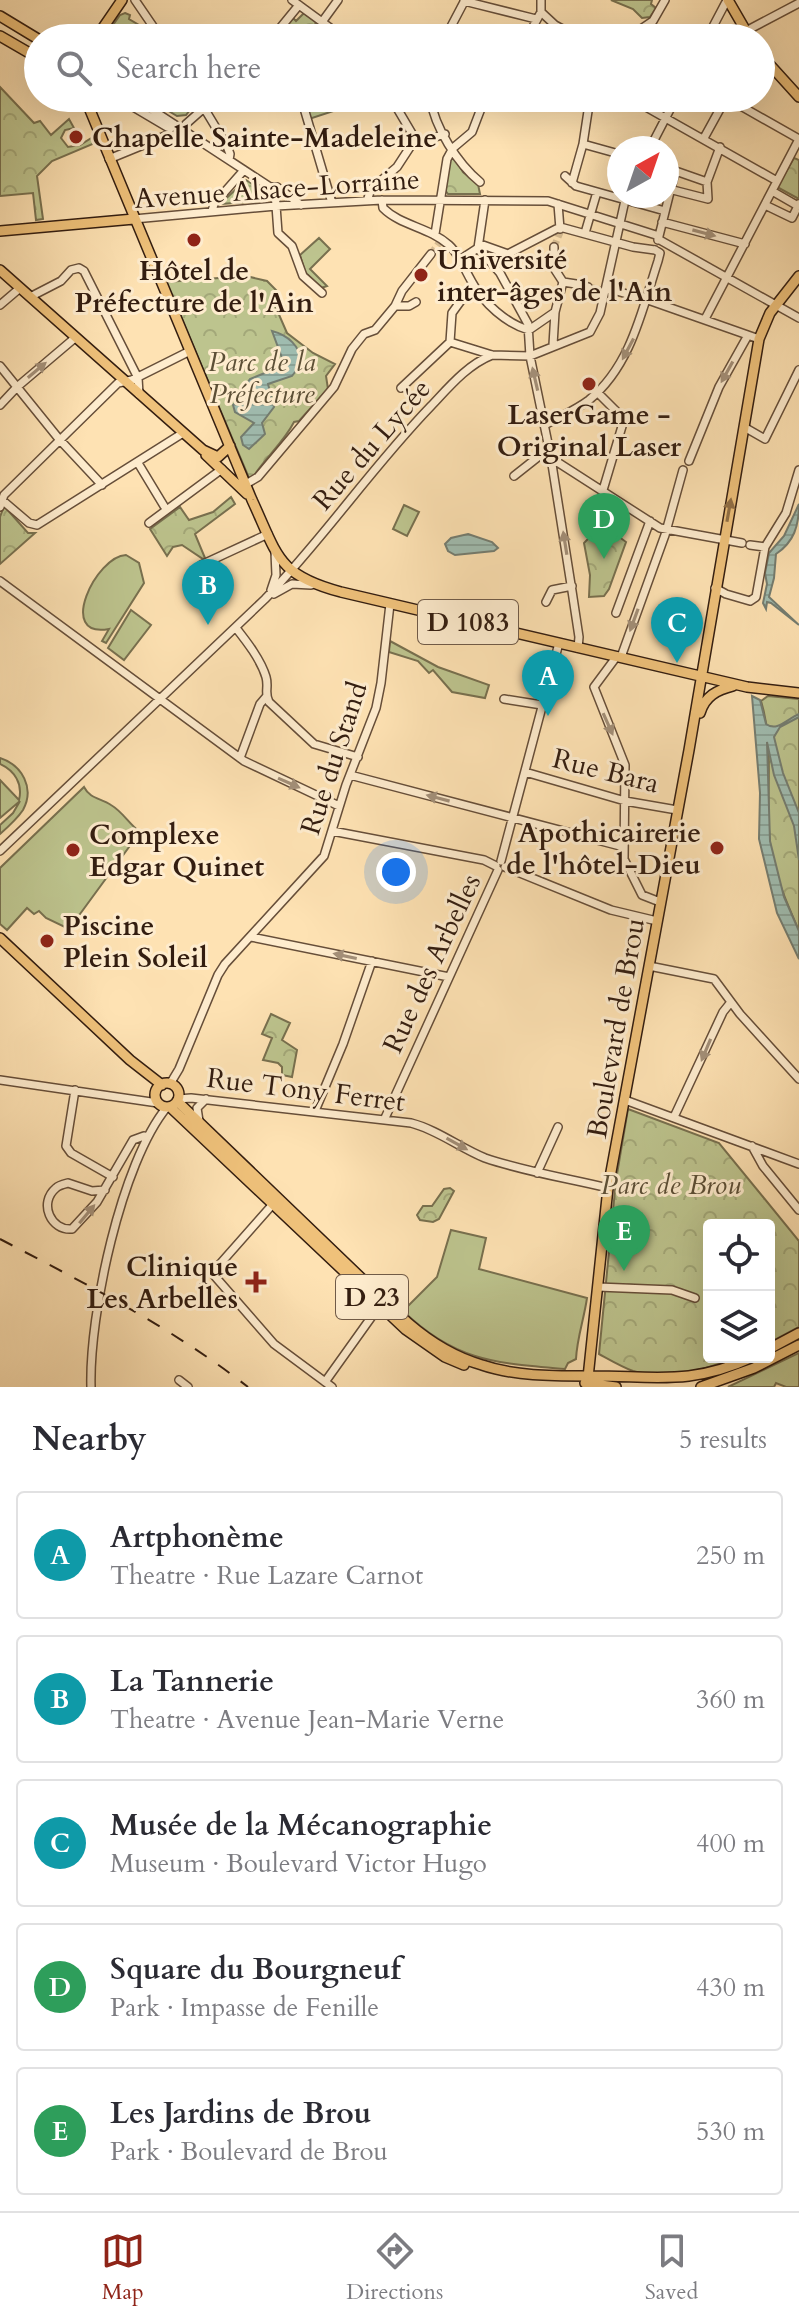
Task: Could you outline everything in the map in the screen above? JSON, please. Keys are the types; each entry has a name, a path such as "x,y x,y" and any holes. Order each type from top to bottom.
{"main road":[{"path":"106,24 122,0"},
{"path":"731,1 743,24"},
{"path":"3,18 24,31"},
{"path":"0,35 24,50"},
{"path":"775,70 799,97"},
{"path":"91,112 246,484"},
{"name":"Avenue Alsace-Lorraine","path":"0,231 134,219"},
{"name":"D 1083","path":"0,270 183,433 252,500"},
{"name":"Boulevard de Brou","path":"587,1382 608,1188 689,750 759,339 776,304 799,276"},
{"name":"D 1083","path":"183,433 214,457 223,455 230,446"},
{"name":"D 1083","path":"246,484 275,549 291,572 315,585 736,685 799,693"},
{"path":"689,750 705,701 718,691 736,685"},
{"path":"0,938 166,1097"},
{"name":"D 23","path":"166,1097 323,1239 420,1334 464,1359 505,1370 568,1376 587,1382"},
{"name":"D 23","path":"166,1097 273,1204 422,1343 445,1357 487,1371 587,1382"},
{"path":"775,1351 799,1333"},
{"path":"775,1352 799,1347"},
{"path":"590,1350 594,1366 615,1382"},
{"path":"587,1382 698,1377 736,1363"},
{"path":"701,1387 733,1378 756,1363"}],"street":[{"path":"322,22 338,0"},
{"path":"452,24 464,0 539,15 553,24"},
{"path":"534,24 541,0"},
{"path":"648,24 665,0"},
{"path":"716,24 731,1"},
{"path":"139,2 152,24"},
{"path":"283,24 295,2 325,24"},
{"path":"764,24 799,3"},
{"path":"0,35 6,30 3,18"},
{"path":"142,112 167,127 171,128 174,124"},
{"path":"156,112 275,192 278,233 292,246 303,276 322,293"},
{"path":"109,159 170,134 177,138 200,112"},
{"path":"206,112 223,139 230,154 229,160"},
{"path":"305,112 332,203"},
{"path":"399,112 417,142"},
{"path":"434,112 465,169 480,182"},
{"path":"439,239 440,200 447,159 453,148 472,132 480,112"},
{"path":"572,183 588,112"},
{"path":"657,112 777,181"},
{"path":"656,136 669,112"},
{"path":"704,138 721,112"},
{"path":"705,319 799,139 752,112"},
{"path":"367,201 371,189 393,172 409,147 445,134"},
{"path":"583,144 607,151"},
{"path":"679,192 708,199 707,182 720,147"},
{"path":"212,211 214,204 244,170"},
{"path":"679,173 707,182"},
{"path":"565,176 572,183 607,194"},
{"path":"270,187 277,187 301,205"},
{"path":"765,205 792,218 799,205 772,191"},
{"path":"585,233 597,192"},
{"path":"382,200 383,208 392,216 439,239 461,259 482,296 505,317 529,330"},
{"name":"Avenue Alsace-Lorraine","path":"134,219 382,200 548,201 658,237 799,318"},
{"path":"485,200 479,246 513,294 529,330 530,356 572,586 578,648"},
{"path":"558,204 560,228"},
{"path":"450,338 492,355 530,356 590,332 597,322 623,208"},
{"path":"656,208 665,211"},
{"path":"655,250 666,208"},
{"path":"662,222 745,244"},
{"path":"479,246 508,254 560,228 660,253 635,335 623,359 587,402 545,425"},
{"path":"461,259 479,246"},
{"path":"246,484 258,477 334,387 352,349 364,334 375,330 395,306 405,287 431,254"},
{"path":"552,265 563,282 555,312 553,345"},
{"path":"30,297 61,281 71,270 79,268 84,271 138,378 139,394"},
{"path":"563,282 582,285"},
{"path":"401,388 450,338 452,313 473,284"},
{"path":"0,305 20,288"},
{"path":"604,289 646,299 759,339"},
{"path":"395,306 409,306 416,302"},
{"path":"529,330 555,312"},
{"path":"0,405 76,337"},
{"path":"689,461 710,408 747,337"},
{"path":"183,433 34,526 1,503 4,495 118,383 138,378 190,351"},
{"name":"Rue du Lycée","path":"0,851 265,599 420,417 465,371 492,355"},
{"path":"0,366 59,439 102,485"},
{"path":"744,427 765,439 799,370"},
{"path":"597,392 623,418 603,490"},
{"path":"514,476 538,457 550,455 666,530 765,547"},
{"path":"138,463 164,506"},
{"path":"149,523 222,469"},
{"path":"660,902 645,898 626,867 625,765 594,687 619,656 666,530 683,470"},
{"path":"715,588 737,598 753,600 756,597 765,547 786,513 799,470"},
{"path":"616,613 650,521"},
{"path":"201,565 268,534"},
{"path":"265,599 276,575 275,549"},
{"path":"308,552 304,571 315,585"},
{"path":"2,584 240,758 339,806"},
{"path":"265,599 292,584 315,585"},
{"path":"546,602 552,590 572,586"},
{"name":"Rue du Stand","path":"91,1387 90,1361 103,1280 127,1182 155,1125 218,975 322,862 339,806 376,708 390,604"},
{"path":"236,628 268,682 266,697 260,704 240,758"},
{"name":"Rue des Arbelles","path":"385,1118 500,866 559,643"},
{"path":"266,697 314,744 358,757"},
{"path":"504,699 542,705"},
{"name":"Rue Bara","path":"525,772 625,801 677,810"},
{"path":"350,775 624,847"},
{"path":"332,831 484,860 611,910 657,921"},
{"path":"251,937 449,977"},
{"path":"315,1111 372,961"},
{"path":"649,966 712,978 799,1079"},
{"path":"674,1117 723,1012 731,1002"},
{"path":"0,1080 75,1090 66,1146 71,1153 113,1177"},
{"name":"Rue Tony Ferret","path":"75,1090 141,1099 206,1099 385,1118 424,1126 475,1154 537,1173 608,1188"},
{"path":"202,1127 197,1111 206,1099"},
{"path":"625,1100 799,1164"},
{"path":"537,1173 558,1127"},
{"path":"105,1190 92,1191 68,1183 56,1188 48,1199 47,1212 53,1222 65,1230 72,1229 105,1190 133,1140 148,1137"},
{"path":"752,1146 799,1210"},
{"path":"761,1162 770,1153"},
{"path":"273,1204 212,1273 274,1344 329,1384 380,1305"},
{"path":"598,1287 672,1290 695,1298"},
{"path":"179,1380 188,1387"}],"green space":[{"path":"611,0 652,0 651,4 656,8 650,17 642,18 633,9"},
{"path":"304,13 316,22 285,24 292,17 296,21"},
{"path":"120,15 130,15 129,19 137,24 114,24"},
{"path":"0,87 34,123 40,121 51,135 69,119 74,128 65,130 61,138 68,147 80,145 93,137 95,143 52,161 37,176 43,219 36,220 33,193 0,196"},
{"path":"170,112 188,112 186,115 177,116"},
{"path":"307,112 331,112 309,119"},
{"path":"455,158 463,172 478,184 480,194 448,194 445,190 450,159"},
{"path":"794,158 799,160 799,199 777,187"},
{"path":"246,180 265,192 263,201 220,204"},
{"path":"319,238 330,249 310,269 327,286 321,288 305,272 300,255"},
{"name":"Parc de la Préfecture","path":"246,276 267,281 279,293 273,301 287,333 313,353 335,364 326,376 328,389 299,421 294,422 253,477 249,478 166,282"},
{"path":"231,497 235,504 195,534 203,559 182,545 173,547 167,556 150,529 180,507 189,520 213,512"},
{"path":"404,505 419,512 407,536 393,529"},
{"path":"4,506 28,533 35,533 0,564 0,517"},
{"path":"602,524 626,542 609,589 604,596 589,597 590,575 584,543"},
{"path":"126,555 139,563 144,583 106,643 102,641 109,629 93,629 85,622 83,610 86,596 103,568 114,559"},
{"path":"131,610 151,625 124,660 108,648"},
{"path":"390,641 438,667 489,685 485,698 452,692 433,670 429,673 418,661 389,652"},
{"path":"768,696 799,699 799,931 778,878 770,843 768,736 761,701"},
{"path":"0,758 20,772 28,794 23,810 0,834 0,825 20,801 0,818 0,780 19,800 20,789 10,770 0,764"},
{"name":"Complexe Edgar Quinet","path":"84,787 93,796 115,808 140,832 69,929 46,918 39,911 34,914 27,908 7,930 0,924 0,868"},
{"path":"271,1014 290,1023 282,1040 297,1050 292,1077 282,1075 282,1067 278,1063 263,1060 272,1038 262,1034"},
{"name":"Parc de Brou","path":"628,1109 719,1143 799,1241 799,1327 775,1340 775,1219 703,1219 703,1363 720,1363 700,1370 659,1375 633,1371 599,1354 616,1180"},
{"path":"444,1189 454,1191 439,1219 433,1222 420,1220 417,1215 423,1206 432,1206"},
{"path":"451,1230 486,1238 479,1269 587,1298 576,1359 568,1363 565,1369 518,1365 478,1357 441,1341 403,1311 437,1277"},
{"path":"799,1353 799,1387 776,1383 774,1387 728,1387"}],"shaded area":[{"path":"272,331 292,342 299,351 302,363 292,376 268,384 274,407 262,423 265,434 249,449 243,445 241,437 254,423 235,412 233,405 245,402 242,390 250,379 282,366"},
{"path":"799,504 794,533 776,554 769,597 799,625 771,603 767,602 766,609 763,603 769,553 784,536"},
{"path":"468,534 492,542 498,548 455,555 448,551 445,544 451,538"},
{"path":"752,696 760,700 766,724 770,726 778,726 799,714 799,717 780,727 774,737 783,773 799,813 799,860 794,826 774,775 767,742 770,841 784,897 799,931 799,959 777,913 759,839 760,793"}],"tunnel":[{"path":"554,247 561,230"},
{"path":"431,254 439,243"},
{"path":"588,287 602,290"}],"railway":[{"path":"0,1239 158,1326 248,1387"}],"place":[{"name":"Chapelle Sainte-Madeleine","path":"76,137"},
{"name":"Hôtel de Préfecture de l'Ain","path":"194,240"},
{"name":"Université inter-âges de l'Ain","path":"421,275"},
{"name":"LaserGame - Original Laser","path":"589,384"},
{"name":"Square du Bourgneuf","path":"604,559"},
{"name":"La Tannerie","path":"208,625"},
{"name":"Musée de la Mécanographie","path":"677,663"},
{"name":"Artphonème","path":"548,716"},
{"name":"Apothicairerie de l'hôtel-Dieu","path":"717,848"},
{"name":"Complexe Edgar Quinet","path":"73,850"},
{"name":"Piscine Plein Soleil","path":"47,941"},
{"name":"Les Jardins de Brou","path":"624,1271"},
{"name":"Clinique Les Arbelles","path":"256,1282"}]}
